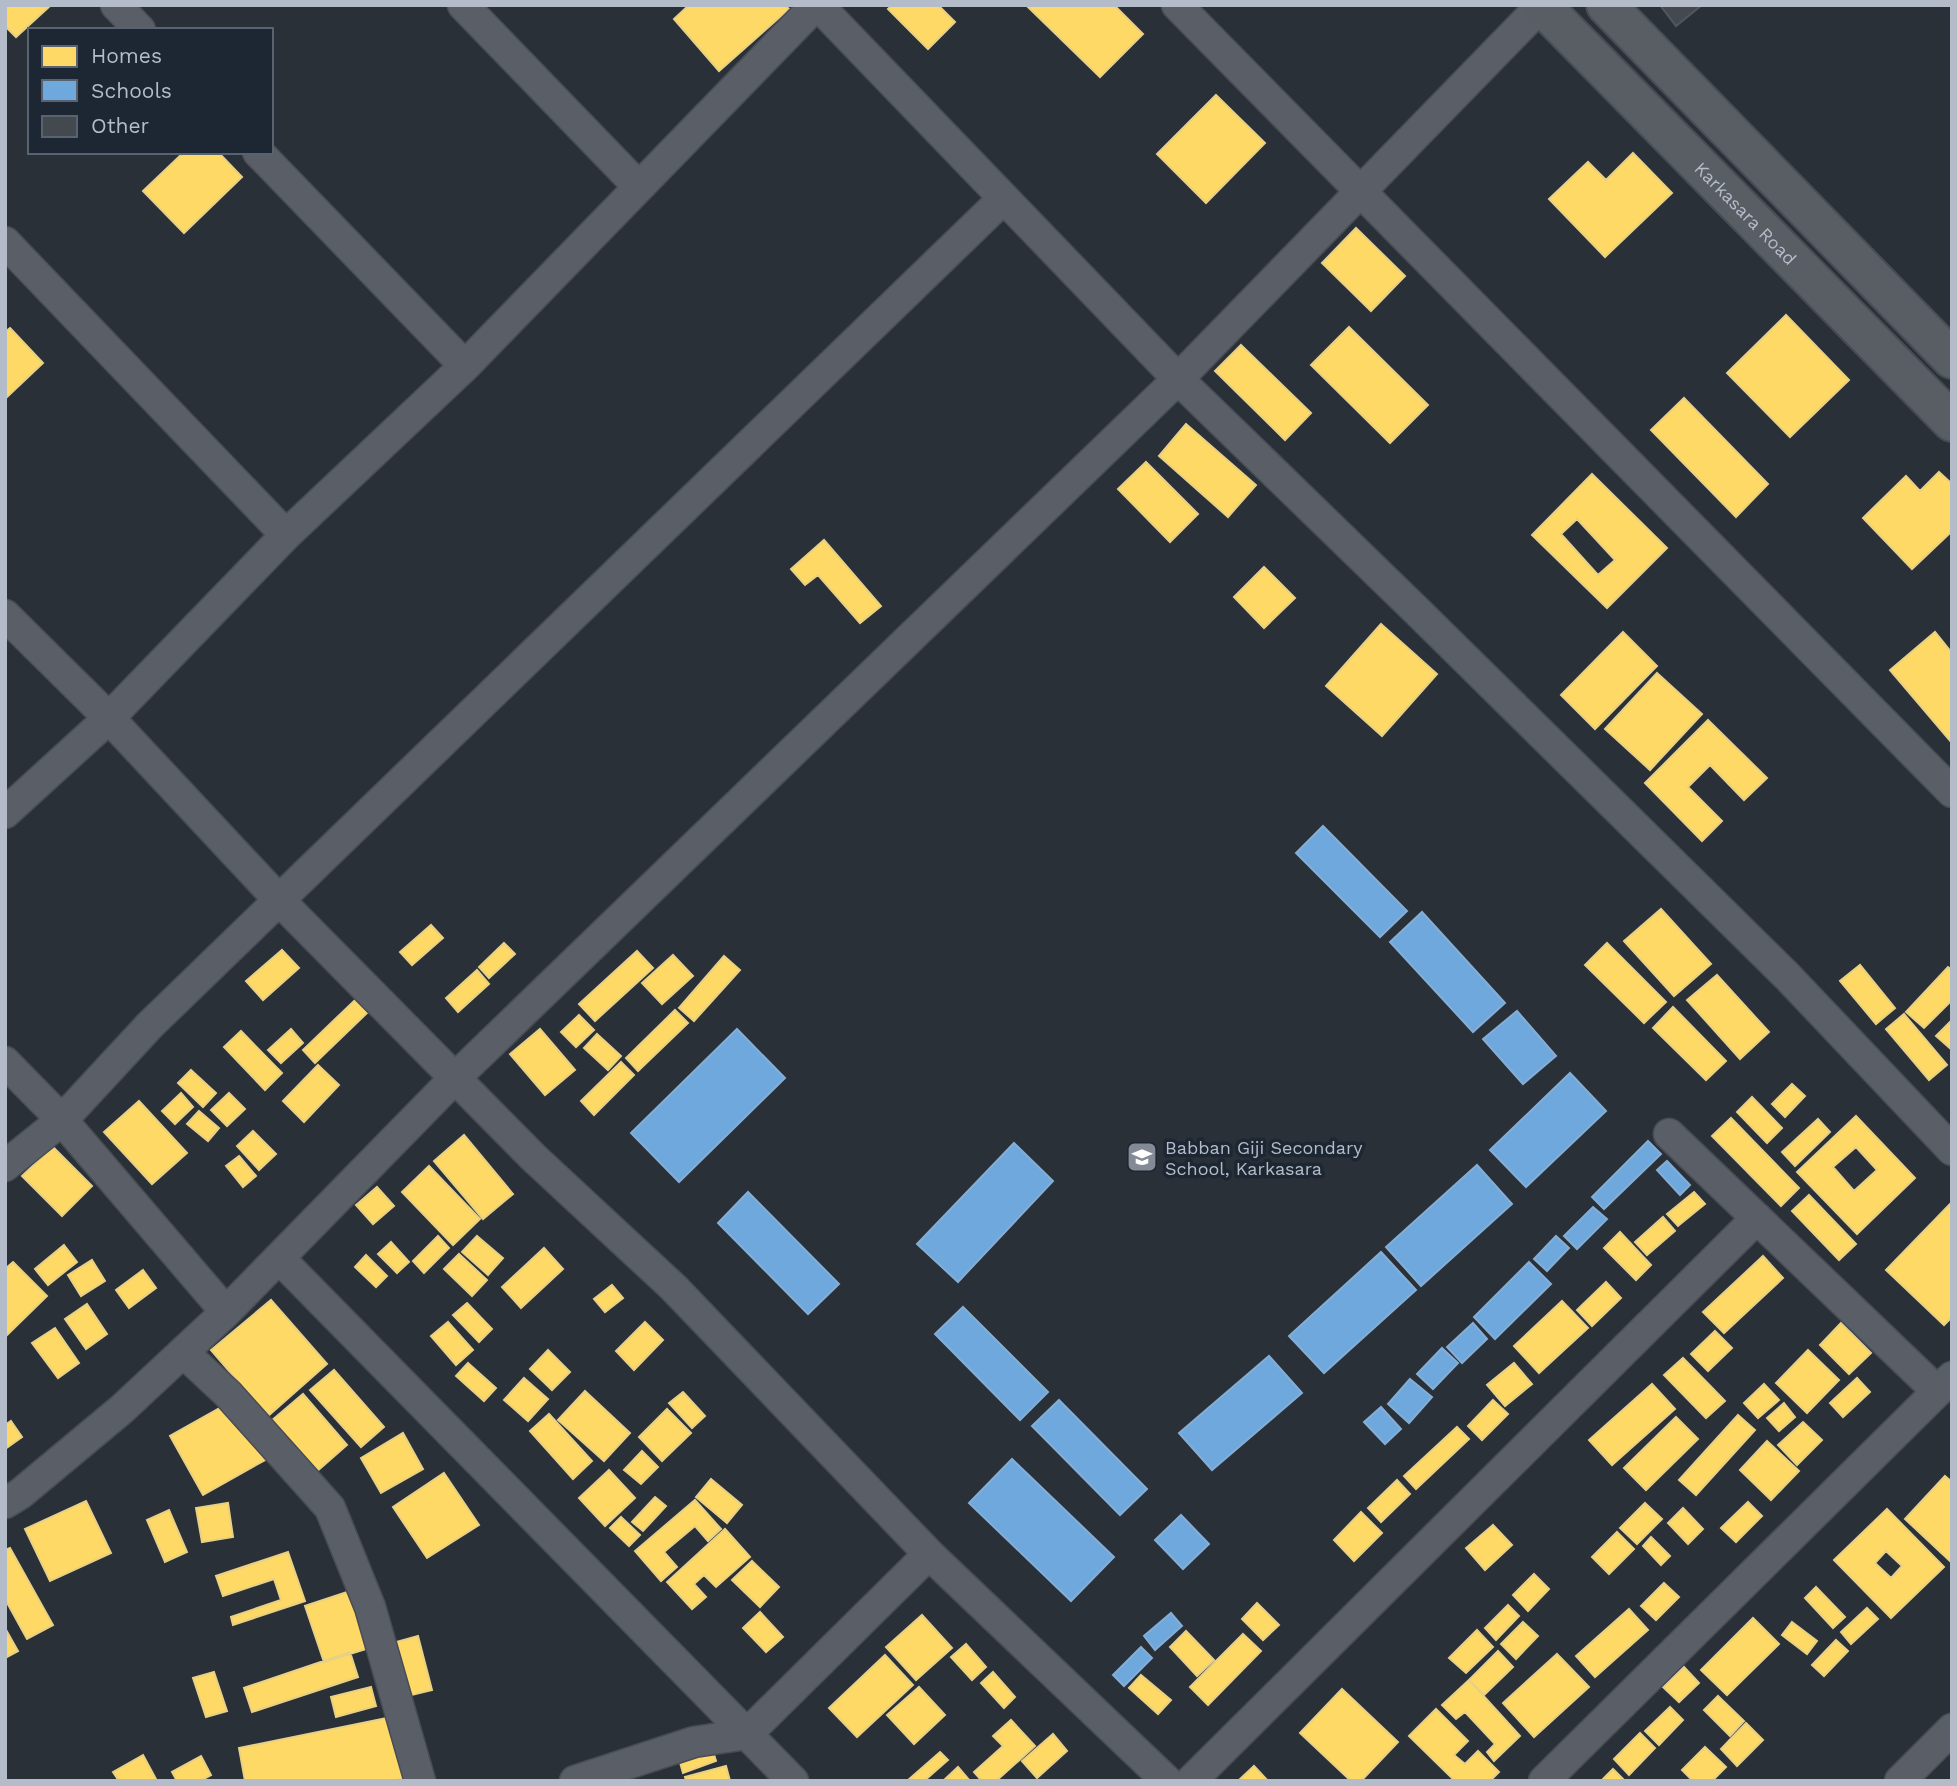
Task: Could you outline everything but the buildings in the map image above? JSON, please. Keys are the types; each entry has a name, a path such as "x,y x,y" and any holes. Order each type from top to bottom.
{"main road":[{"path":"1606,5 1952,359"},
{"name":"Karkasara Road","path":"1541,6 1952,422"}],"street":[{"path":"116,5 138,28"},
{"path":"463,5 639,187"},
{"path":"5,813 109,718 286,535 465,366 817,5 1178,379 1788,977 1952,1150"},
{"path":"1177,5 1952,792"},
{"path":"5,1503 122,1409 226,1312 455,1078 1178,379 1362,193 1541,6"},
{"path":"260,154 465,366"},
{"path":"5,1166 62,1120 150,1025 1003,199"},
{"path":"5,242 286,535"},
{"path":"5,615 109,718 279,900 534,1158 674,1288 929,1555 1167,1781"},
{"path":"5,1062 62,1120 226,1312"},
{"path":"1544,1781 1944,1384 1757,1218 1669,1134"},
{"path":"1191,1781 1757,1218"},
{"path":"279,1258 793,1781"},
{"path":"183,1352 228,1394 330,1508 370,1607 420,1781"},
{"path":"575,1781 635,1772 694,1742 747,1734 929,1555"},
{"path":"1900,1781 1952,1729"}],"place":[{"name":"Babban Giji Secondary School, Karkasara","path":"1142,1157"}]}
